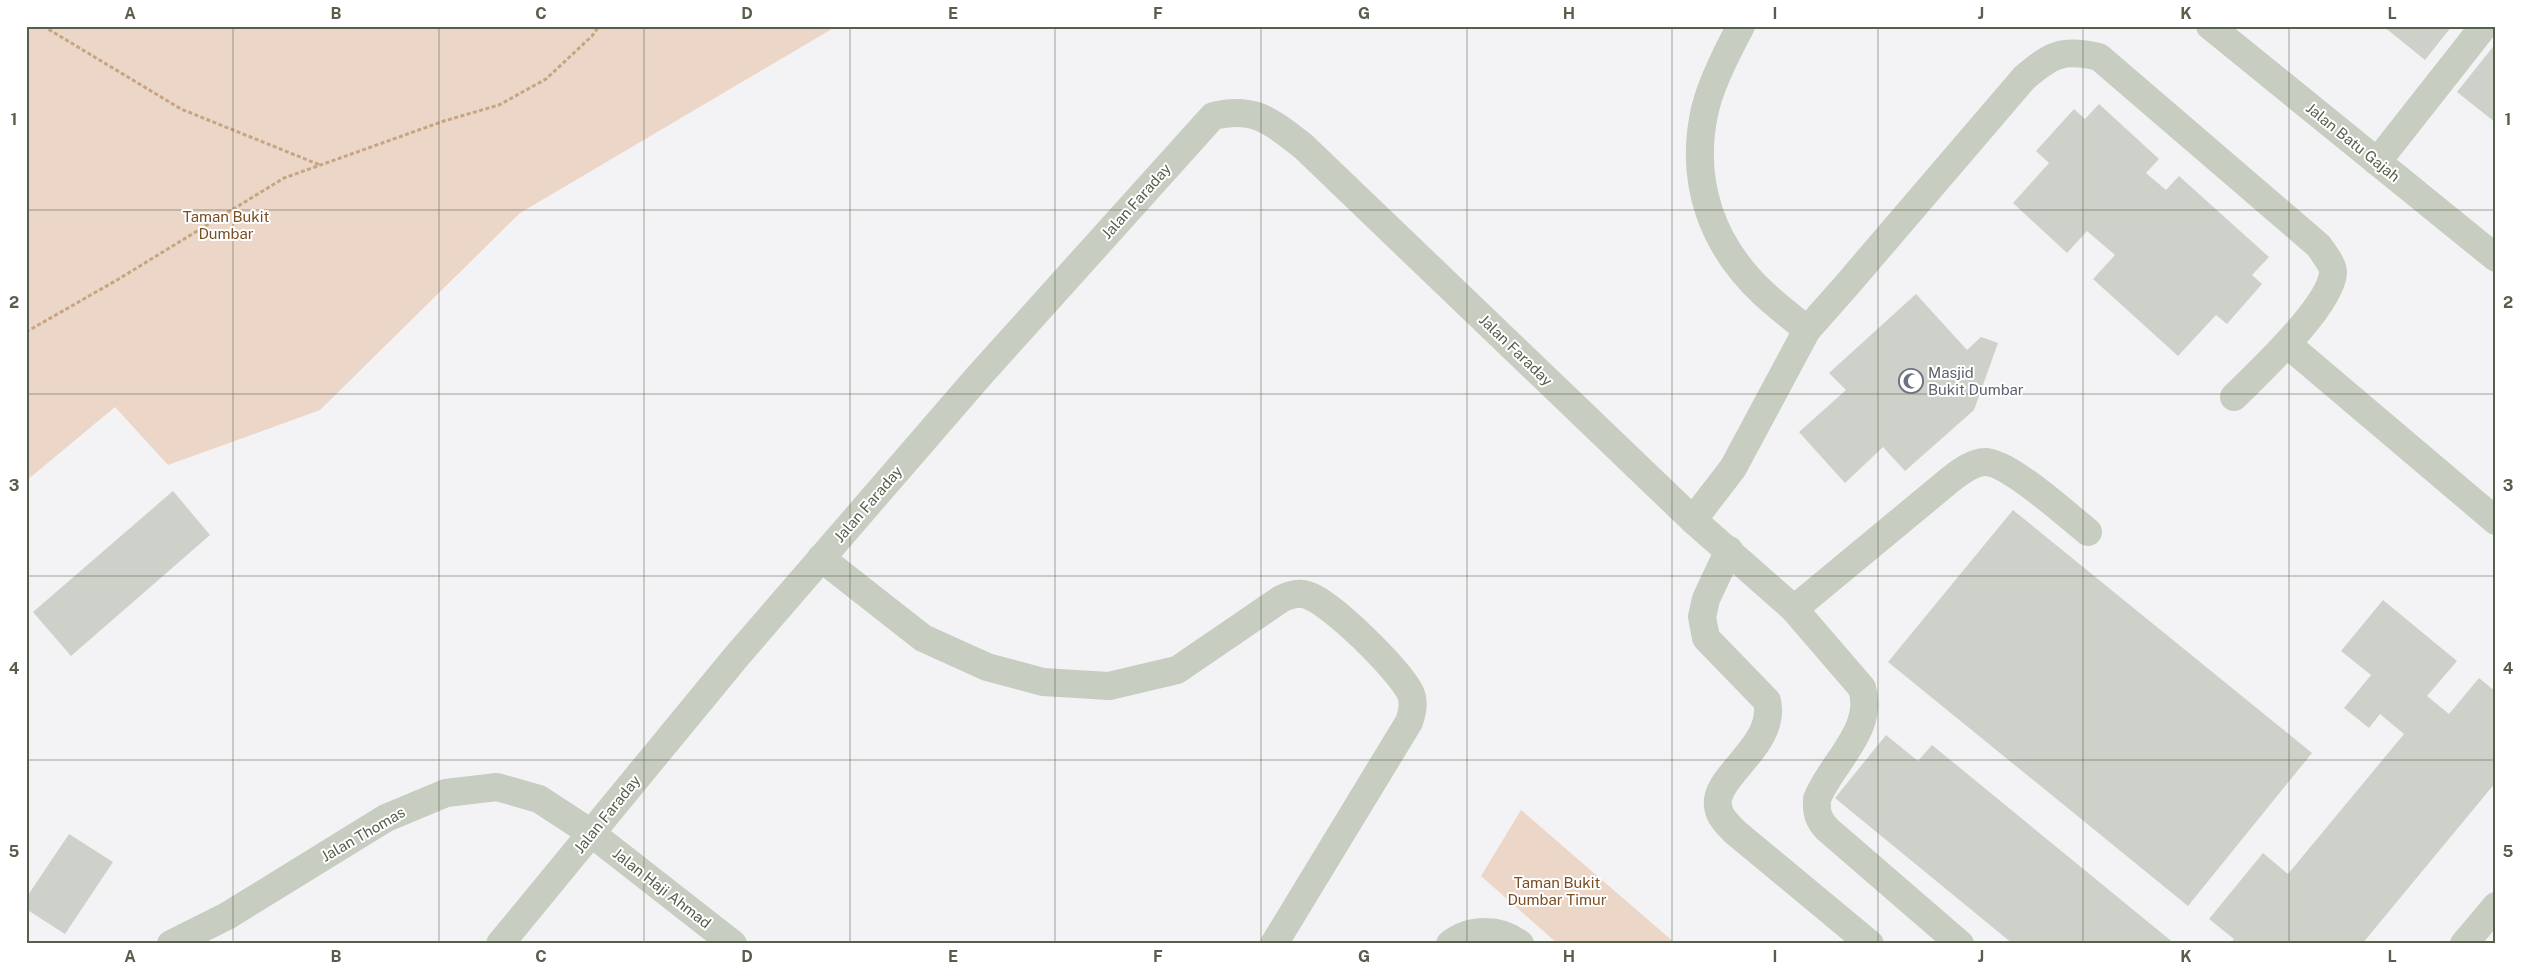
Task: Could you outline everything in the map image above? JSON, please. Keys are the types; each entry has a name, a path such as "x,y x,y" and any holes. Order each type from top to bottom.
{"street":[{"path":"1740,26 1704,112 1698,156 1705,205 1718,234 1735,260 1762,292 1806,330"},
{"name":"Jalan Batu Gajah","path":"2210,26 2240,36 2378,162 2496,258"},
{"path":"2378,162 2484,26"},
{"path":"1694,520 1733,468 1806,330 2024,78 2056,54 2077,52 2099,57 2319,246 2334,270 2331,286 2287,344 2234,397"},
{"name":"Jalan Faraday","path":"500,944 736,657 978,377 1213,116 1233,111 1257,115 1277,126 1303,146 1694,520 1794,610 1862,688 1866,702 1864,718 1855,736 1821,788 1816,810 1819,820 1960,944"},
{"path":"2287,344 2496,521"},
{"path":"1794,610 1967,467 1986,462 2006,469 2088,532"},
{"path":"1729,550 1706,599 1702,617 1706,638 1767,702 1770,715 1766,730 1720,791 1717,806 1723,819 1735,832 1870,944"},
{"path":"821,558 923,638 987,668 1042,682 1109,686 1176,670 1281,599 1293,594 1306,594 1318,600 1347,622 1402,680 1411,694 1413,708 1409,722 1274,944"},
{"name":"Jalan Thomas","path":"171,944 227,916 386,818 446,792 498,787 539,799 591,833"},
{"name":"Jalan Haji Ahmad","path":"591,833 733,944"},
{"path":"2464,944 2496,906"},
{"path":"1450,944 1462,935 1486,932 1512,937 1520,944"}],"path":[{"path":"43,26 181,109 320,165"},
{"path":"26,332 117,280 284,178 444,121 499,105 546,79 592,36 599,26"}],"green space":[{"name":"Taman Bukit Dumbar","path":"26,26 837,26 520,213 320,410 168,465 115,407 26,481"},
{"name":"Taman Bukit Dumbar Timur","path":"1521,810 1676,944 1558,944 1481,876"}],"building":[{"path":"2383,26 2452,26 2425,60"},
{"path":"2496,43 2496,123 2457,92"},
{"path":"2099,104 2159,159 2146,173 2166,190 2179,176 2269,257 2252,275 2262,284 2227,324 2216,315 2178,356 2093,279 2115,255 2087,231 2067,253 2013,203 2049,163 2036,151 2074,109 2085,119"},
{"name":"Masjid Bukit Dumbar","path":"1916,294 1967,350 1981,337 1998,343 1974,410 1905,471 1883,447 1845,483 1799,432 1846,390 1829,373"},
{"path":"173,491 210,535 71,656 33,612"},
{"path":"2013,510 2312,753 2188,906 1888,662"},
{"path":"2383,600 2457,661 2427,696 2449,714 2479,678 2496,692 2496,782 2362,944 2230,944 2234,939 2209,919 2263,853 2288,874 2404,734 2380,714 2369,728 2344,708 2371,675 2341,651"},
{"path":"1886,735 1918,761 1932,745 2175,944 2013,944 1835,798"},
{"path":"69,834 113,862 65,934 26,909 26,898"}],"place":[{"name":"Masjid Bukit Dumbar","path":"1911,381"}]}
